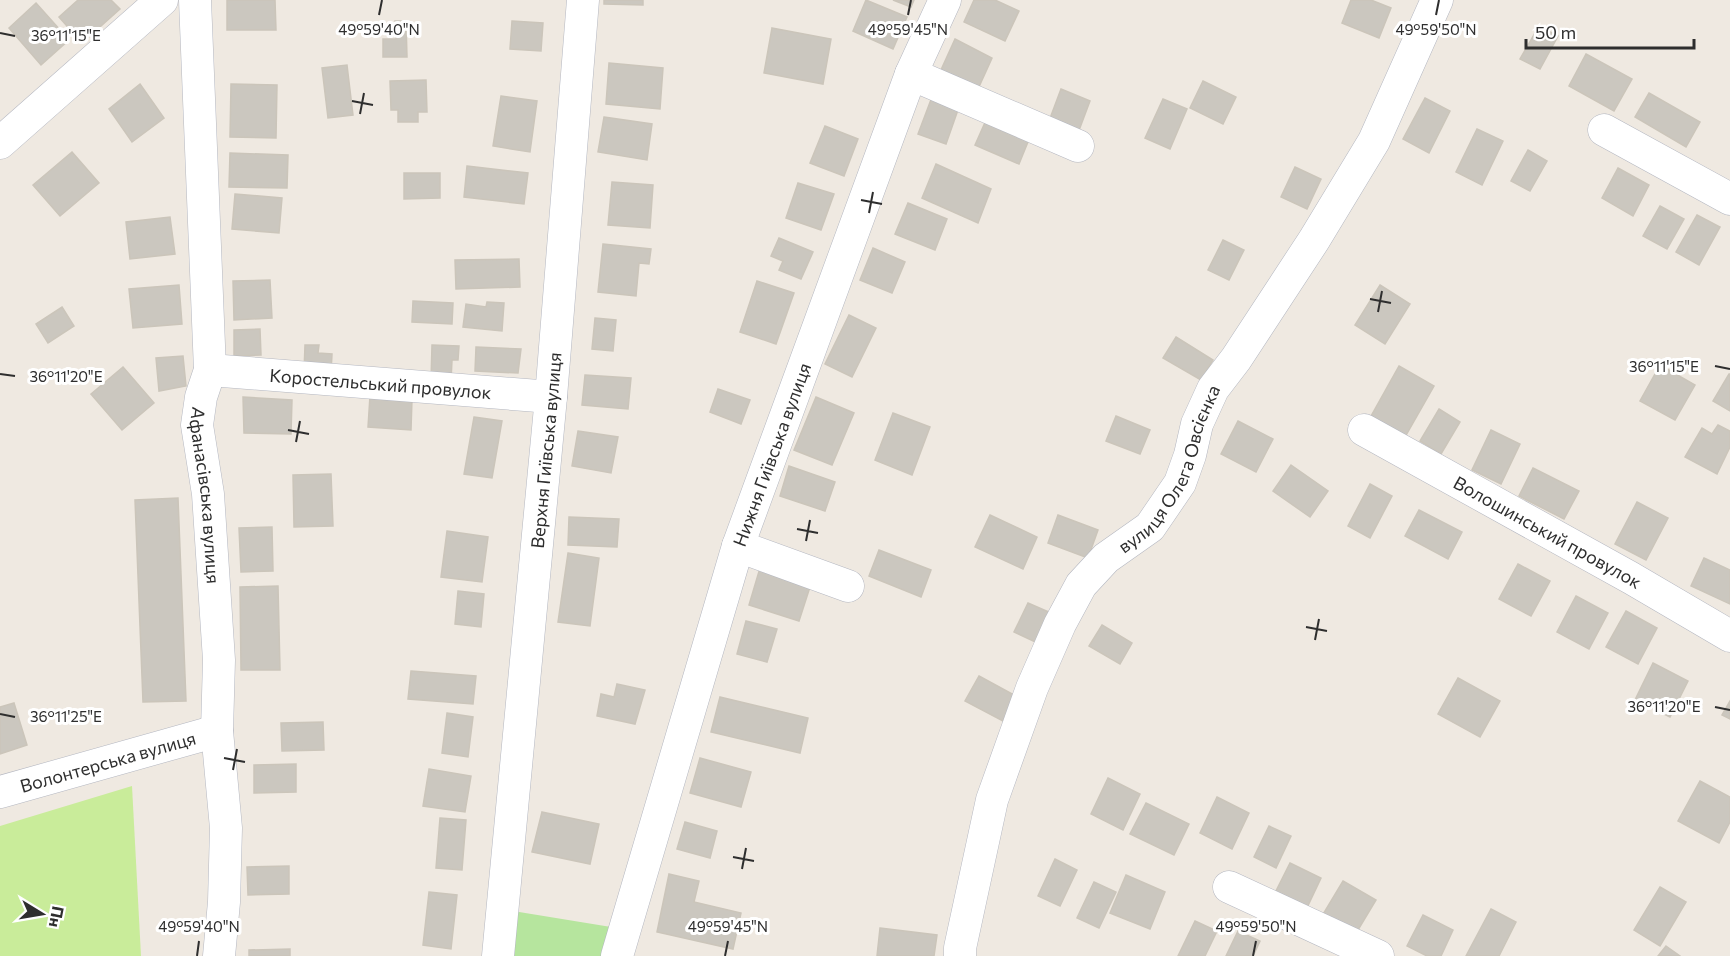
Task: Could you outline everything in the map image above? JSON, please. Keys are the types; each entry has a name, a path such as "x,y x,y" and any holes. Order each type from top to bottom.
{"street":[{"path":"0,142 162,0"},
{"name":"Афанасівська вулиця","path":"195,0 210,370 201,397 197,425 208,494 219,660 217,731 226,828 224,902 219,956"},
{"name":"Верхня Гиївська вулиця","path":"498,956 551,397 583,0"},
{"name":"Нижня Гиївська вулиця","path":"616,956 738,546 911,74 945,0"},
{"name":"вулиця Олега Овсієнка","path":"960,956 992,800 1032,688 1060,624 1081,585 1106,558 1150,526 1180,483 1190,455 1197,424 1214,389 1314,240 1374,141 1437,0"},
{"path":"911,74 1078,146"},
{"path":"1604,130 1730,199"},
{"name":"Коростельський провулок","path":"210,370 551,397"},
{"name":"Волошинський провулок","path":"1364,430 1631,578 1730,636"},
{"path":"738,546 848,586"},
{"name":"Волонтерська вулиця","path":"0,792 217,731"},
{"path":"1229,887 1378,956"}],"green space":[{"path":"132,786 141,956 0,956 0,826"},
{"path":"513,911 611,927 602,956 509,956"}],"building":[{"path":"78,0 111,0 120,9 82,43 59,17"},
{"path":"227,0 275,0 276,30 227,30"},
{"path":"604,0 643,0 643,5 604,4"},
{"path":"866,0 907,17 893,49 853,31"},
{"path":"893,0 914,0 911,7"},
{"path":"974,0 995,0 1019,11 1005,41 964,22"},
{"path":"1351,0 1371,0 1391,8 1379,38 1342,23"},
{"path":"36,3 69,40 41,65 9,28"},
{"path":"395,21 406,21 407,57 383,57 383,39 396,39"},
{"path":"512,21 543,23 541,51 510,49"},
{"path":"1539,26 1558,36 1540,69 1520,59"},
{"path":"772,28 831,39 823,84 764,73"},
{"path":"955,39 992,58 978,89 941,70"},
{"path":"1586,54 1632,79 1614,111 1569,86"},
{"path":"609,63 663,68 660,109 606,104"},
{"path":"347,65 353,115 328,118 322,68"},
{"path":"426,80 427,112 418,112 418,122 398,122 398,110 391,110 390,81"},
{"path":"1203,81 1236,97 1223,124 1190,108"},
{"path":"140,84 164,118 132,142 109,109"},
{"path":"231,84 277,85 276,138 230,137"},
{"path":"1061,89 1090,101 1078,133 1049,121"},
{"path":"1649,93 1700,122 1686,147 1635,117"},
{"path":"501,96 537,101 530,152 493,146"},
{"path":"932,97 959,107 946,144 918,134"},
{"path":"1425,98 1450,111 1429,153 1403,139"},
{"path":"1163,99 1187,109 1170,149 1145,138"},
{"path":"604,117 652,124 647,160 598,152"},
{"path":"987,118 1030,137 1019,164 975,145"},
{"path":"825,126 858,139 844,176 810,163"},
{"path":"1477,129 1503,141 1482,185 1456,172"},
{"path":"1528,150 1547,161 1530,191 1511,181"},
{"path":"72,152 99,183 60,216 33,185"},
{"path":"230,153 288,155 287,188 229,187"},
{"path":"936,164 991,189 978,223 922,198"},
{"path":"467,166 528,173 524,204 464,197"},
{"path":"1295,167 1321,179 1307,209 1281,197"},
{"path":"1618,168 1649,185 1633,216 1602,198"},
{"path":"404,173 440,173 440,198 404,199"},
{"path":"612,182 653,185 650,228 608,225"},
{"path":"798,183 834,194 821,230 786,218"},
{"path":"235,194 282,198 279,233 232,229"},
{"path":"908,203 947,219 935,250 895,234"},
{"path":"1660,206 1684,219 1667,249 1643,236"},
{"path":"1697,215 1720,227 1699,265 1676,252"},
{"path":"170,217 175,254 130,259 126,222"},
{"path":"779,238 813,252 801,279 779,270 783,261 771,256"},
{"path":"1223,240 1244,250 1229,280 1208,270"},
{"path":"603,244 651,249 649,264 639,263 636,296 598,292"},
{"path":"873,248 905,262 892,293 860,280"},
{"path":"519,259 520,287 456,289 455,260"},
{"path":"270,280 272,318 234,320 233,281"},
{"path":"757,281 794,293 776,344 740,332"},
{"path":"179,285 182,324 133,328 129,289"},
{"path":"1380,285 1410,304 1385,344 1355,325"},
{"path":"413,301 453,303 452,324 412,322"},
{"path":"487,302 504,303 502,331 463,327 466,304 486,307"},
{"path":"62,307 74,326 48,343 36,324"},
{"path":"849,315 876,328 852,377 825,364"},
{"path":"595,318 616,320 613,351 592,349"},
{"path":"260,329 261,355 234,356 234,330"},
{"path":"1176,337 1213,360 1201,380 1163,358"},
{"path":"305,345 319,345 318,353 332,354 331,373 304,372"},
{"path":"432,345 459,346 458,360 452,360 451,381 431,380"},
{"path":"476,347 521,349 518,373 475,371"},
{"path":"183,356 186,386 159,391 156,358"},
{"path":"1660,365 1695,385 1675,420 1640,401"},
{"path":"1399,366 1434,386 1405,437 1370,418"},
{"path":"123,367 154,403 122,430 91,394"},
{"path":"1730,374 1730,411 1713,401"},
{"path":"585,375 631,378 628,409 582,405"},
{"path":"718,389 750,400 741,424 710,412"},
{"path":"370,396 412,399 411,430 368,427"},
{"path":"243,397 292,400 291,434 244,433"},
{"path":"816,397 854,413 832,465 794,450"},
{"path":"1439,409 1460,422 1441,454 1420,441"},
{"path":"893,413 930,427 912,475 875,460"},
{"path":"1116,416 1150,430 1140,454 1106,441"},
{"path":"474,417 502,421 492,478 464,474"},
{"path":"1238,421 1273,439 1256,472 1221,454"},
{"path":"1718,425 1730,431 1730,447 1717,474 1685,457 1702,428 1712,434"},
{"path":"1491,430 1520,444 1501,484 1472,470"},
{"path":"578,431 618,437 611,473 572,466"},
{"path":"1291,465 1328,491 1310,517 1273,491"},
{"path":"789,466 835,482 825,511 780,496"},
{"path":"1533,468 1579,491 1564,519 1519,496"},
{"path":"331,474 333,526 294,527 293,475"},
{"path":"1370,484 1392,496 1370,538 1348,526"},
{"path":"178,498 186,701 143,702 135,500"},
{"path":"1637,502 1668,518 1646,560 1615,544"},
{"path":"1419,510 1462,532 1448,559 1405,536"},
{"path":"990,515 1037,537 1023,569 975,547"},
{"path":"1058,515 1098,530 1088,558 1048,543"},
{"path":"569,517 619,519 617,547 568,545"},
{"path":"272,527 273,571 241,572 239,528"},
{"path":"447,531 488,537 482,582 441,577"},
{"path":"879,550 931,570 921,597 869,576"},
{"path":"568,553 599,558 590,626 558,622"},
{"path":"1704,558 1730,570 1730,604 1691,586"},
{"path":"1518,564 1550,581 1531,616 1499,599"},
{"path":"760,568 810,587 799,621 749,605"},
{"path":"278,586 280,670 241,670 240,587"},
{"path":"458,591 484,594 481,627 455,624"},
{"path":"1576,596 1608,613 1589,649 1557,632"},
{"path":"1028,603 1060,617 1046,647 1014,632"},
{"path":"1626,611 1657,628 1638,664 1606,647"},
{"path":"746,621 777,629 767,662 737,654"},
{"path":"1102,625 1132,643 1120,664 1089,646"},
{"path":"1653,663 1688,681 1670,717 1635,700"},
{"path":"411,671 476,676 473,704 408,699"},
{"path":"979,676 1016,696 1003,721 965,701"},
{"path":"1458,678 1500,701 1480,737 1438,714"},
{"path":"617,684 645,690 635,724 597,716 601,694 614,697"},
{"path":"720,697 808,718 800,753 711,732"},
{"path":"1730,701 1730,719 1722,715"},
{"path":"14,703 27,745 0,754 0,707"},
{"path":"447,713 473,717 468,757 442,753"},
{"path":"323,722 324,750 282,751 281,723"},
{"path":"700,758 751,772 741,807 690,793"},
{"path":"296,764 296,792 254,793 254,765"},
{"path":"429,769 471,776 465,812 423,806"},
{"path":"1108,778 1140,794 1123,830 1091,814"},
{"path":"1700,781 1730,797 1730,822 1719,843 1678,821"},
{"path":"1217,797 1249,813 1232,849 1200,833"},
{"path":"1146,803 1189,824 1174,855 1130,834"},
{"path":"542,812 599,824 590,864 532,852"},
{"path":"440,818 466,820 462,870 436,868"},
{"path":"685,822 717,831 710,858 677,849"},
{"path":"1269,826 1291,836 1276,868 1254,857"},
{"path":"1055,859 1077,870 1060,906 1038,896"},
{"path":"1290,863 1321,878 1304,914 1272,899"},
{"path":"289,866 289,894 248,895 247,867"},
{"path":"669,874 699,881 694,902 741,913 733,949 657,932"},
{"path":"1126,875 1165,892 1150,929 1110,913"},
{"path":"1343,881 1376,900 1355,935 1322,916"},
{"path":"1094,882 1116,892 1099,928 1077,918"},
{"path":"1660,887 1686,902 1660,946 1634,930"},
{"path":"429,892 457,895 451,949 423,945"},
{"path":"1491,909 1516,922 1499,956 1466,956"},
{"path":"1423,915 1453,930 1441,956 1427,956 1407,946"},
{"path":"1195,921 1217,931 1205,956 1178,956"},
{"path":"880,928 937,935 934,956 877,956"},
{"path":"1238,931 1260,941 1253,956 1226,956"},
{"path":"1666,946 1680,956 1658,956"},
{"path":"290,949 290,956 249,956 249,950"}]}
